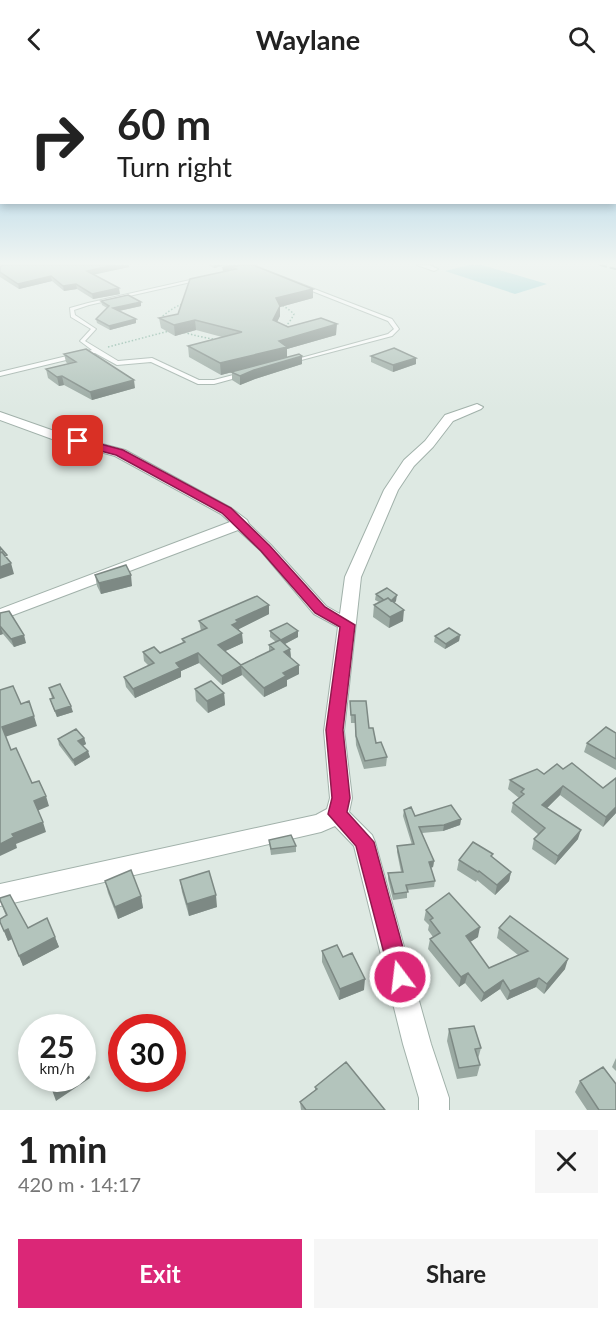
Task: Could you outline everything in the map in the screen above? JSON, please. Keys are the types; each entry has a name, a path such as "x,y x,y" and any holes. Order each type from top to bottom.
{"street":[{"path":"0,895 321,823 337,814 341,798 334,730 352,577 391,490 409,463 429,444 448,418 477,407"},
{"path":"0,416 56,436 120,453 226,511 242,523 320,610 348,625"},
{"path":"0,615 242,523"},
{"path":"337,814 364,842 417,1044 434,1098 434,1110"}],"lane":[{"path":"72,313 73,316 95,330 83,337 82,341 117,363 152,360 198,382 214,382 246,374"},
{"path":"288,363 390,335 397,329 390,320 374,313"},
{"path":"0,374 96,351"}],"path":[{"path":"166,313 163,316 163,323 172,331 184,336 215,340 249,339 268,335 284,329 292,322 293,313"},
{"path":"96,351 172,331"},
{"path":"268,335 278,339"}],"building":[{"path":"102,313 124,313 136,319 109,326 96,319"},
{"path":"276,313 273,320 288,327 321,318 337,324 279,341 287,347 220,363 188,346 242,332 195,320 174,325 159,318 178,314"},
{"path":"394,348 416,358 393,365 371,356"},
{"path":"86,349 134,380 90,392 62,376 57,377 46,369 76,362 64,354"},
{"path":"299,354 302,356 240,376 231,372"},
{"path":"2,552 11,563 0,567 0,553"},
{"path":"126,565 131,575 99,583 95,575"},
{"path":"387,588 397,595 391,601 388,598 384,600 376,594"},
{"path":"257,596 269,605 236,620 238,622 232,625 242,633 218,645 241,665 274,649 269,645 280,640 290,649 284,652 299,665 283,673 286,676 264,688 241,666 222,676 198,653 176,663 180,668 133,689 124,677 154,663 143,652 154,647 160,653 185,642 182,639 207,628 199,621"},
{"path":"388,598 404,610 390,617 374,605"},
{"path":"9,611 24,635 11,639 0,626 0,613"},
{"path":"287,623 298,631 281,640 270,631"},
{"path":"449,628 460,635 446,644 435,636"},
{"path":"211,681 224,693 207,701 195,689"},
{"path":"60,684 71,706 55,711 50,699 54,698 49,688"},
{"path":"13,686 21,704 29,701 34,716 2,727 11,750 16,748 32,783 39,781 46,796 34,801 43,822 12,834 14,837 0,844 0,690"},
{"path":"350,701 366,701 369,728 373,728 376,743 381,742 387,757 365,761 356,736 355,715 351,715"},
{"path":"606,727 616,733 616,759 587,743"},
{"path":"76,729 84,738 78,741 88,751 73,760 58,739"},
{"path":"572,763 603,788 616,778 616,807 606,817 563,786 542,805 581,830 558,856 534,839 545,828 513,803 524,794 521,792 524,789 510,780 537,769 544,774 557,764 563,769"},
{"path":"451,805 461,819 444,825 419,827 434,861 429,862 435,881 406,885 408,892 394,894 388,873 403,872 397,846 414,844 404,810 411,807 415,816"},
{"path":"291,835 296,846 271,849 269,840"},
{"path":"473,842 493,854 491,856 511,872 497,885 479,871 459,860"},
{"path":"131,870 141,896 115,907 105,881"},
{"path":"209,871 216,895 187,904 180,880"},
{"path":"449,893 480,927 466,936 489,968 528,951 499,928 510,916 568,959 547,984 539,978 510,991 503,980 484,993 468,973 461,977 430,939 440,933 430,920 433,918 426,910"},
{"path":"10,895 28,928 47,918 55,937 19,956 8,929 4,931 0,922 0,919 7,915 0,898"},
{"path":"337,945 343,957 352,953 365,979 340,989 322,951"},
{"path":"474,1026 481,1048 475,1049 480,1065 459,1068 449,1029"},
{"path":"346,1062 385,1110 306,1110 300,1102"},
{"path":"603,1067 616,1084 616,1110 599,1110 580,1081"}],"route":[{"path":"78,441 120,453 226,511 242,523 266,548 320,610 348,625 334,730 341,798 337,814 364,842 400,977"}]}
